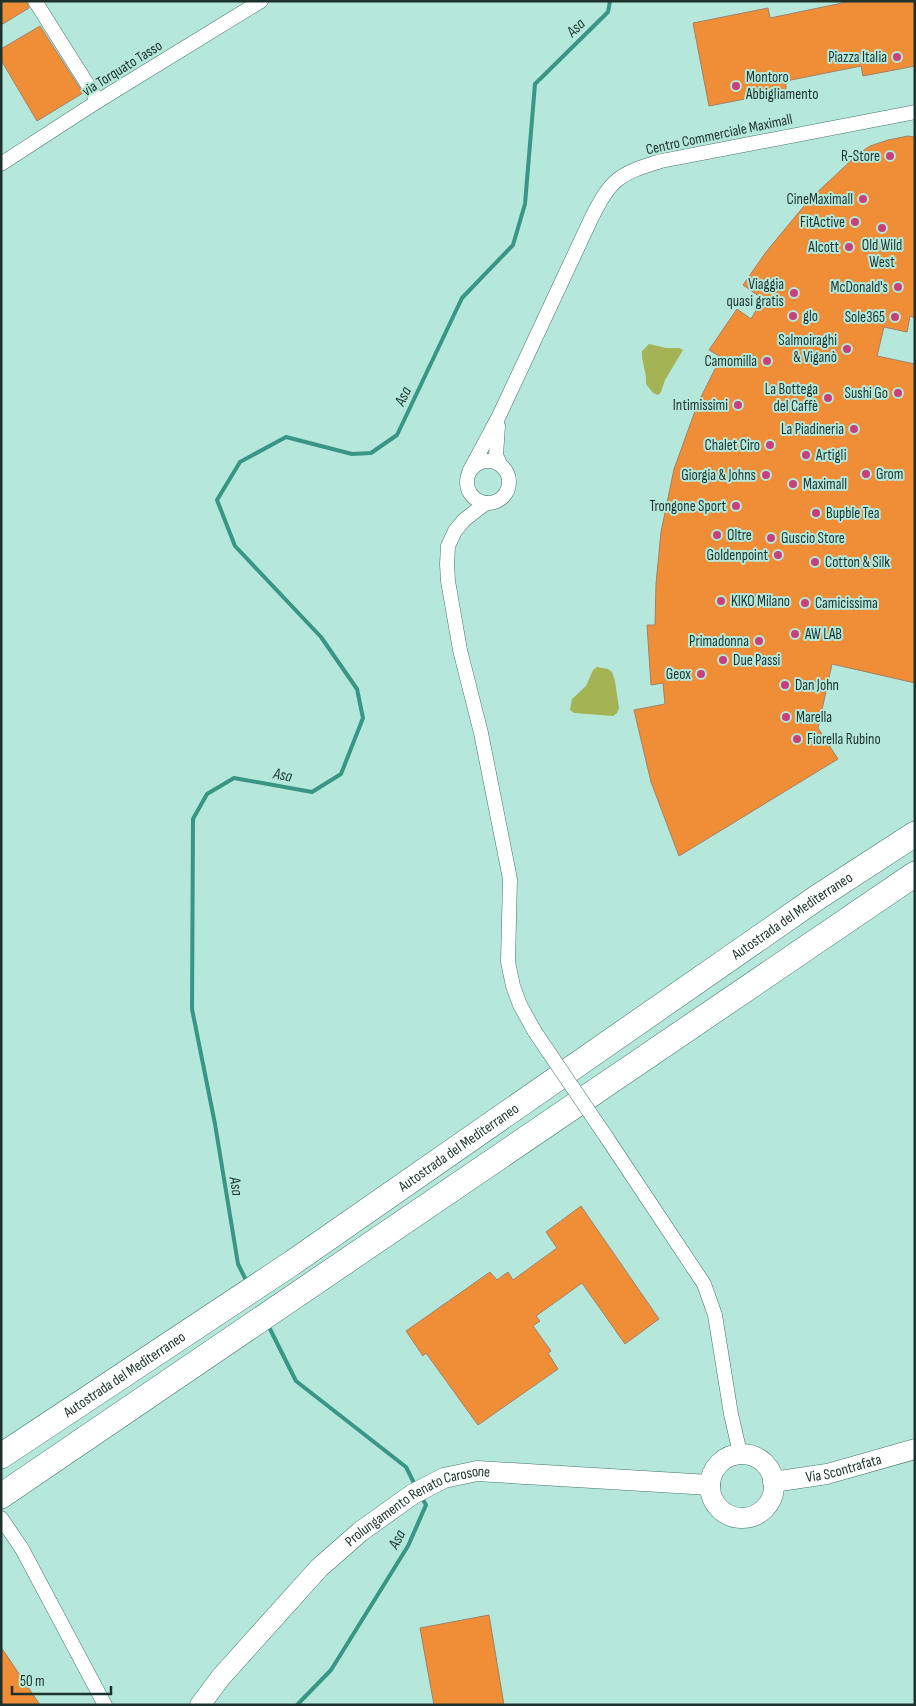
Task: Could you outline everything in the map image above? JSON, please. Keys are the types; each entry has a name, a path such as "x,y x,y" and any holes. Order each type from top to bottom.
{"highway":[{"name":"Autostrada del Mediterraneo","path":"1,1456 292,1263 818,897 915,834"},
{"name":"Autostrada del Mediterraneo","path":"1,1496 915,874"}],"street":[{"path":"35,1 98,101"},
{"name":"via Torquato Tasso","path":"1,164 98,101 261,1"},
{"name":"Centro Commerciale Maximall","path":"470,470 499,416 604,193 618,178 636,168 661,160 915,112"},
{"name":"Centro Commerciale Maximall","path":"499,416 496,455 500,464"},
{"path":"494,461 500,464 508,475 509,488 500,500 493,503 479,501 469,490 468,476 470,470 481,462 494,461"},
{"path":"486,503 464,520 456,531 448,546 447,564 448,581 460,650 481,733 510,879 508,962 513,986 520,1005 535,1032 704,1284 715,1315 731,1414 740,1454"},
{"name":"Via Scontrafata","path":"773,1482 827,1474 915,1449"},
{"path":"731,1455 750,1455 759,1458 771,1472 773,1482 773,1492 769,1502 753,1516 743,1518 723,1512 711,1495 711,1475 722,1460 731,1455"},
{"name":"Prolungamento Renato Carosone","path":"200,1705 221,1677 319,1568 360,1532 413,1494 444,1478 477,1471 710,1485"},
{"path":"1,1518 22,1549 105,1705"}],"green space":[{"path":"649,344 683,350 658,395 653,393 646,384 642,351"},
{"path":"597,667 608,669 612,672 615,681 619,708 613,716 574,713 570,710 572,699 586,686 593,670"}],"building":[{"path":"1,1 26,1 29,8 1,25"},
{"path":"852,1 915,1 915,66 863,76 861,66 786,81 786,91 709,106 693,23 768,8 770,18"},
{"path":"40,26 83,93 37,121 1,60 1,49"},
{"name":"Maximall","path":"908,136 915,137 915,318 910,316 907,332 884,327 877,356 915,364 915,683 832,664 818,728 838,759 679,856 651,782 634,710 665,704 663,683 651,685 647,625 655,625 656,584 661,532 674,469 698,403 721,357 709,350 737,309 751,319 763,299 743,285 766,252 809,200 858,154 870,146"},
{"path":"581,1206 659,1319 625,1344 582,1283 536,1316 540,1321 533,1326 551,1351 548,1353 558,1369 478,1425 426,1353 423,1356 406,1331 490,1272 497,1280 508,1272 513,1280 557,1248 546,1232"},
{"path":"489,1615 504,1705 434,1705 420,1628"},
{"path":"1,1647 40,1705 1,1705"}],"waterway":[{"name":"Asa","path":"247,1282 238,1264 215,1124 192,1009 193,819 207,794 234,778 312,792 341,774 363,718 357,689 321,637 235,546 217,500 240,462 286,437 352,454 371,453 397,435 462,298 513,245 525,204 535,84 608,12 610,1"},
{"name":"Asa","path":"268,1325 296,1381 406,1467 415,1485"},
{"name":"Asa","path":"297,1705 331,1670 408,1546 426,1505 421,1496"}],"place":[{"name":"Piazza Italia","path":"897,57"},
{"name":"Montoro Abbigliamento","path":"736,86"},
{"name":"R-Store","path":"890,156"},
{"name":"CineMaximall","path":"863,199"},
{"name":"FitActive","path":"855,222"},
{"name":"Old Wild West","path":"882,228"},
{"name":"Alcott","path":"849,247"},
{"name":"McDonald's","path":"898,287"},
{"name":"Viaggia quasi gratis","path":"794,293"},
{"name":"glo","path":"793,316"},
{"name":"Sole365","path":"895,317"},
{"name":"Salmoiraghi & Viganò","path":"847,349"},
{"name":"Camomilla","path":"767,361"},
{"name":"Sushi Go","path":"898,393"},
{"name":"La Bottega del Caffè","path":"828,398"},
{"name":"Intimissimi","path":"738,405"},
{"name":"La Piadineria","path":"854,429"},
{"name":"Chalet Ciro","path":"770,445"},
{"name":"Artigli","path":"806,455"},
{"name":"Grom","path":"866,474"},
{"name":"Giorgia & Johns","path":"766,475"},
{"name":"Maximall","path":"793,484"},
{"name":"Trongone Sport","path":"736,506"},
{"name":"Bupble Tea","path":"816,513"},
{"name":"Oltre","path":"717,535"},
{"name":"Guscio Store","path":"771,538"},
{"name":"Goldenpoint","path":"778,555"},
{"name":"Cotton & Silk","path":"815,562"},
{"name":"KIKO Milano","path":"721,601"},
{"name":"Camicissima","path":"805,603"},
{"name":"AW LAB","path":"795,634"},
{"name":"Primadonna","path":"759,641"},
{"name":"Due Passi","path":"723,660"},
{"name":"Geox","path":"701,674"},
{"name":"Dan John","path":"785,685"},
{"name":"Marella","path":"786,717"},
{"name":"Fiorella Rubino","path":"797,739"}]}
